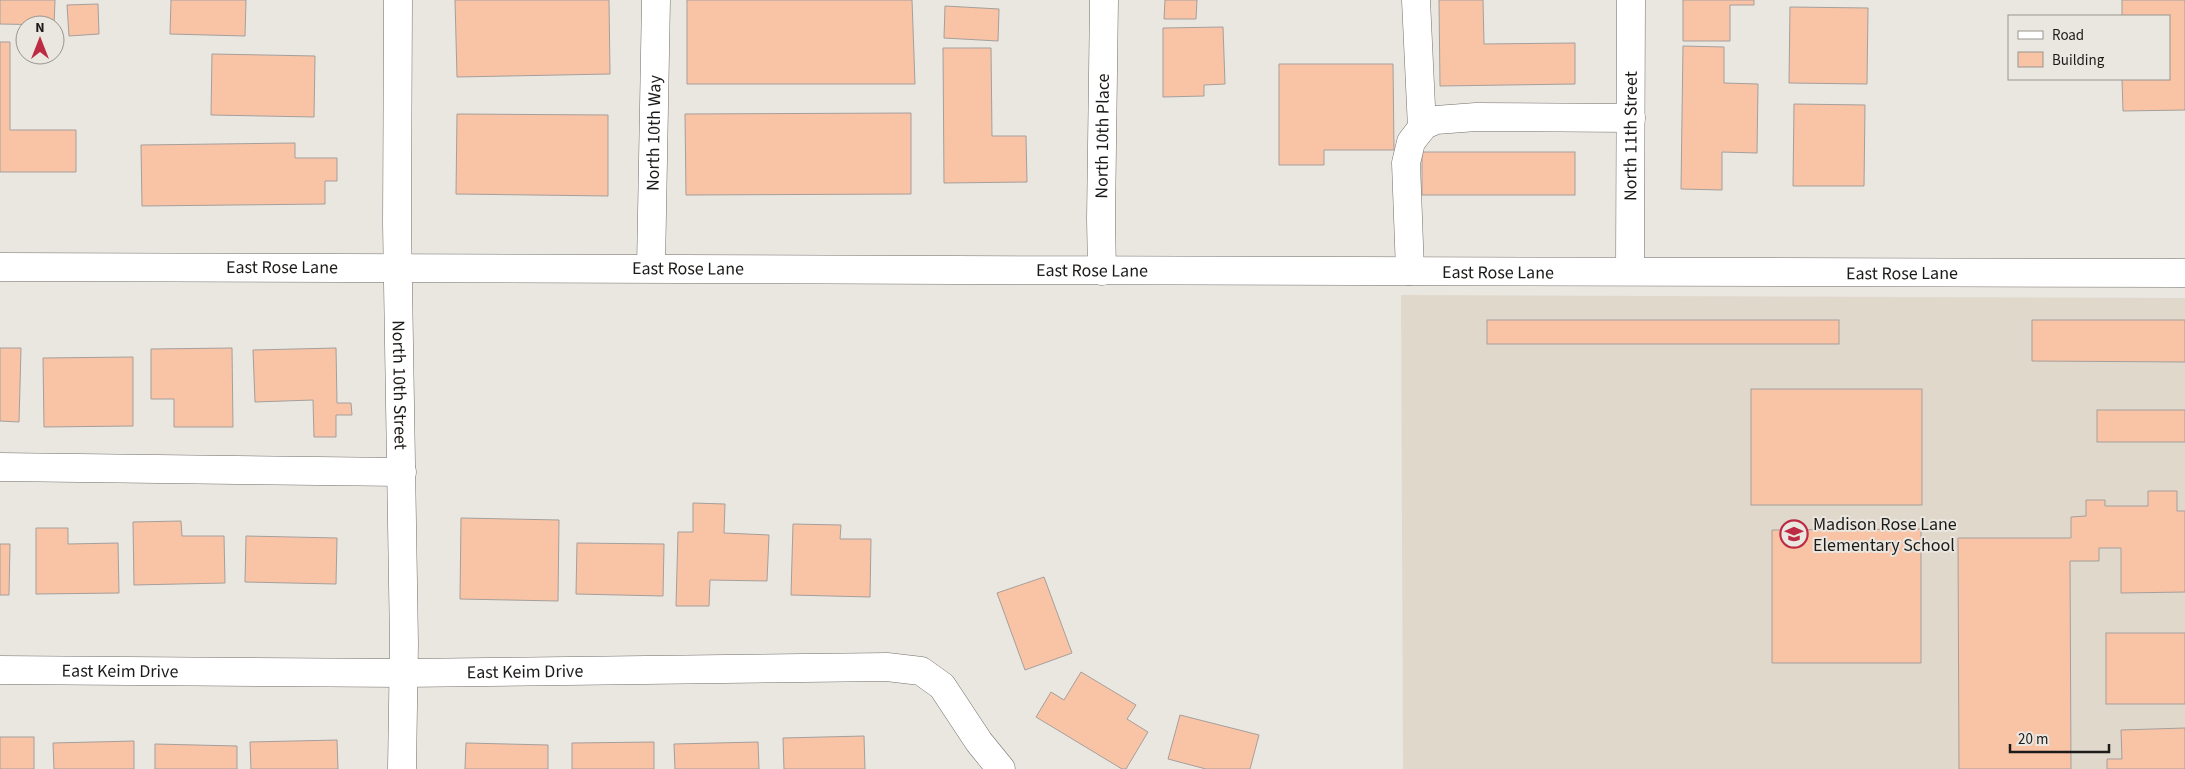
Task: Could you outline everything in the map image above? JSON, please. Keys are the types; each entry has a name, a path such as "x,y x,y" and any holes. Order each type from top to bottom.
{"street":[{"name":"North 10th Street","path":"398,0 398,266 404,673 402,769"},
{"name":"North 10th Way","path":"651,268 656,0"},
{"name":"North 10th Place","path":"1102,271 1104,0"},
{"path":"1416,0 1422,128"},
{"name":"North 11th Street","path":"1630,271 1631,0"},
{"path":"1410,271 1406,163 1411,142 1422,128 1436,120 1476,118 1631,118"},
{"name":"East Rose Lane","path":"0,267 398,266 1102,271 2185,273"},
{"path":"0,468 402,472"},
{"name":"East Keim Drive","path":"0,670 404,673 887,668 921,671 942,686 979,742 1000,769"}],"shaded area":[{"name":"Madison Rose Lane Elementary School","path":"1401,295 2185,298 2185,769 1403,769"}],"building":[{"path":"0,0 55,0 54,15 15,15 15,24 0,24"},
{"path":"171,0 246,0 245,36 170,34"},
{"path":"455,0 609,0 610,74 457,77"},
{"path":"687,0 912,0 915,84 687,84"},
{"path":"1165,0 1197,0 1196,19 1164,19"},
{"path":"1439,0 1483,0 1484,44 1575,43 1575,84 1440,86"},
{"path":"1683,0 1754,0 1754,5 1730,5 1730,41 1683,41"},
{"path":"2122,0 2185,0 2185,110 2123,111 2122,80 2170,80 2170,15 2122,15"},
{"path":"98,4 99,34 69,36 67,5"},
{"path":"945,6 999,9 998,41 944,38"},
{"path":"1790,7 1868,8 1867,84 1789,83"},
{"path":"1223,27 1225,84 1204,85 1204,96 1163,97 1163,28"},
{"path":"0,42 10,42 10,130 76,130 76,172 0,172"},
{"path":"1683,46 1724,47 1724,83 1758,84 1757,153 1722,152 1722,190 1681,189"},
{"path":"943,48 991,48 992,136 1026,136 1027,182 944,183"},
{"path":"212,54 315,56 314,117 211,115"},
{"path":"1279,64 1393,64 1394,150 1324,150 1324,165 1279,165"},
{"path":"1794,104 1865,105 1864,186 1793,186"},
{"path":"911,113 911,194 686,195 685,114"},
{"path":"457,114 608,115 608,196 456,194"},
{"path":"295,143 295,158 337,158 337,181 325,181 325,204 142,206 141,145"},
{"path":"1422,152 1575,152 1575,195 1422,195"},
{"path":"1487,320 1839,320 1839,344 1487,344"},
{"path":"2032,320 2185,320 2185,362 2032,361"},
{"path":"0,348 21,348 19,422 0,421"},
{"path":"232,348 233,427 174,427 174,399 151,399 151,349"},
{"path":"336,348 337,403 351,403 352,415 336,415 336,437 314,437 313,400 255,402 253,350"},
{"path":"133,357 133,426 44,427 43,358"},
{"path":"1751,389 1922,389 1922,505 1751,505"},
{"path":"2097,410 2185,410 2185,442 2097,442"},
{"path":"2148,491 2177,491 2177,511 2185,511 2185,592 2121,593 2121,548 2099,548 2099,561 2070,561 2071,769 1959,769 1958,538 2071,538 2071,517 2086,516 2086,500 2105,500 2105,506 2148,506"},
{"path":"693,503 725,504 724,533 769,535 767,581 710,580 709,606 676,606 678,532 693,532"},
{"path":"461,518 559,520 558,601 460,599"},
{"path":"181,521 182,536 224,536 225,583 134,585 133,522"},
{"path":"793,524 841,525 840,539 871,539 870,597 791,595"},
{"path":"36,528 68,528 68,544 118,543 119,593 36,594"},
{"path":"1921,529 1921,663 1772,663 1772,530"},
{"path":"246,536 337,538 336,584 245,582"},
{"path":"577,543 664,544 663,596 576,594"},
{"path":"0,544 10,544 9,595 0,595"},
{"path":"1044,577 1072,653 1025,670 997,593"},
{"path":"2106,633 2185,633 2185,704 2106,704"},
{"path":"1081,672 1136,705 1127,719 1148,732 1126,769 1122,769 1036,717 1051,692 1064,700"},
{"path":"1180,715 1259,735 1250,769 1206,769 1168,759"},
{"path":"2185,728 2185,769 2107,769 2107,759 2122,759 2121,730"},
{"path":"864,736 865,769 784,769 783,738"},
{"path":"0,737 34,737 34,769 0,769"},
{"path":"337,740 338,769 251,769 250,742"},
{"path":"134,741 134,769 54,769 53,743"},
{"path":"654,742 654,769 572,769 572,743"},
{"path":"758,742 759,769 675,769 674,744"},
{"path":"466,743 548,745 548,769 465,769"},
{"path":"155,744 237,746 237,769 155,769"}],"place":[{"name":"Madison Rose Lane Elementary School","path":"1794,534"}]}
